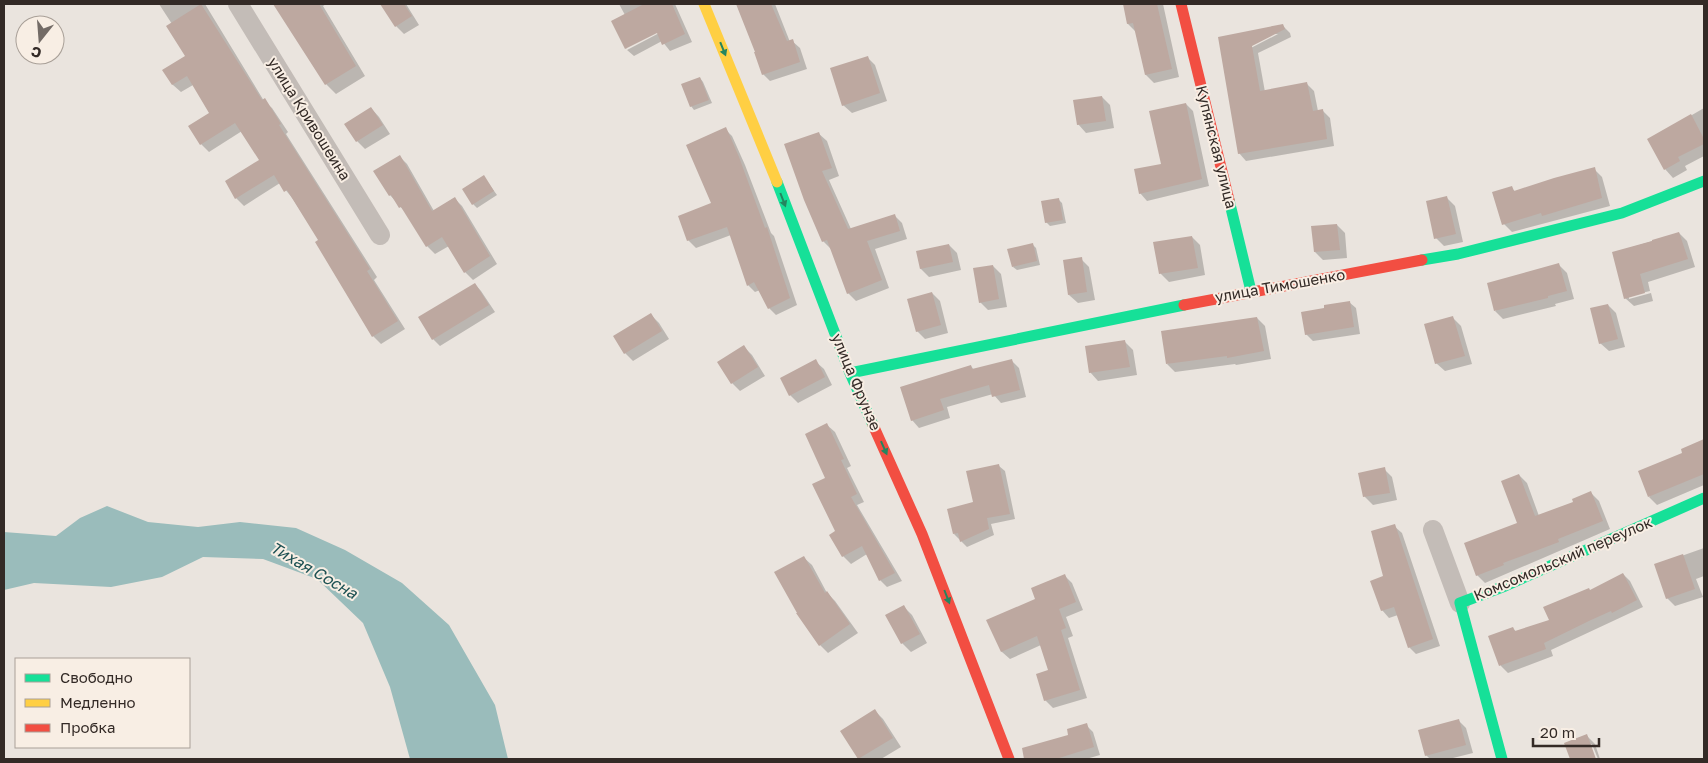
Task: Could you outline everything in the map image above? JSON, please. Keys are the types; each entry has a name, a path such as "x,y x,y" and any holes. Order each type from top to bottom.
{"street":[{"name":"улица Кривошеина","path":"238,4 380,235"},
{"name":"улица Фрунзе","path":"704,4 764,151 850,373 922,534 1009,759"},
{"name":"Купянская улица","path":"1181,4 1251,290"},
{"name":"улица Тимошенко","path":"850,373 1251,290 1458,254 1622,213 1704,181"},
{"name":"Комсомольский переулок","path":"1502,759 1460,603 1505,586 1704,498"},
{"path":"1433,530 1460,603"}],"water":[{"name":"Тихая Сосна","path":"107,506 148,522 198,527 240,522 296,528 345,550 402,583 449,625 495,705 508,759 410,759 390,687 363,623 317,579 263,559 203,557 162,577 111,587 34,583 4,590 4,532 56,536 80,518"}],"building":[{"path":"201,4 262,100 265,98 281,124 279,125 370,269 367,271 398,321 372,337 315,242 318,240 287,190 284,192 274,175 235,199 225,181 259,160 235,123 200,145 188,126 209,113 187,76 172,85 162,70 185,56 166,26"},
{"path":"273,4 319,4 356,66 325,85"},
{"path":"380,4 404,4 412,16 395,27"},
{"path":"644,4 672,4 685,34 662,45 657,33 625,49 611,21"},
{"path":"736,4 771,4 787,41 793,39 800,62 762,75"},
{"path":"1123,4 1157,4 1172,69 1145,75 1133,23 1127,24"},
{"path":"1283,24 1285,29 1252,46 1260,91 1307,82 1313,111 1323,109 1327,139 1238,154 1218,37"},
{"path":"868,56 880,93 842,106 830,68"},
{"path":"700,77 709,100 690,107 681,84"},
{"path":"1102,96 1106,121 1077,125 1073,100"},
{"path":"1186,103 1202,179 1139,194 1134,169 1161,164 1149,111"},
{"path":"371,107 383,125 356,142 344,124"},
{"path":"1691,114 1704,139 1704,144 1678,157 1680,161 1664,170 1647,139"},
{"path":"726,127 765,228 767,227 790,298 768,309 754,282 747,286 727,227 687,241 678,216 711,203 686,145"},
{"path":"819,132 832,168 822,171 848,229 895,214 900,231 867,241 882,280 847,294 827,240 822,242 804,200 784,144"},
{"path":"400,155 432,211 455,197 490,256 464,273 442,237 426,247 401,207 399,208 391,195 389,196 373,171"},
{"path":"1595,167 1602,198 1542,216 1541,213 1502,225 1492,192 1512,186 1514,191"},
{"path":"484,175 494,191 472,205 462,189"},
{"path":"1447,196 1456,234 1434,239 1426,201"},
{"path":"1059,198 1063,220 1045,223 1041,201"},
{"path":"1337,224 1340,250 1314,252 1311,226"},
{"path":"1679,232 1688,259 1640,274 1645,293 1624,299 1612,252"},
{"path":"1192,236 1198,268 1159,274 1153,242"},
{"path":"1033,243 1037,261 1012,267 1007,249"},
{"path":"949,244 953,262 920,269 916,251"},
{"path":"1082,257 1087,292 1068,295 1063,260"},
{"path":"1559,263 1567,291 1548,296 1548,298 1494,311 1487,283"},
{"path":"993,265 999,299 979,303 973,268"},
{"path":"475,283 489,305 432,340 418,317"},
{"path":"932,292 941,325 916,332 907,299"},
{"path":"1350,301 1354,327 1305,335 1301,312 1324,308 1324,305"},
{"path":"1608,304 1618,339 1599,344 1590,308"},
{"path":"651,313 662,331 624,354 613,336"},
{"path":"1453,316 1465,356 1435,364 1424,324"},
{"path":"1257,317 1264,351 1227,358 1227,356 1166,364 1161,331"},
{"path":"1125,340 1130,367 1089,373 1085,346"},
{"path":"744,345 758,367 731,384 717,362"},
{"path":"816,359 825,377 789,396 780,378"},
{"path":"1012,359 1020,390 992,397 989,385 940,399 944,410 911,421 900,387 971,365 972,369"},
{"path":"827,423 844,459 841,460 857,494 851,497 895,573 879,581 862,546 842,557 829,535 835,531 812,484 825,478 805,434"},
{"path":"1704,439 1704,474 1648,497 1638,471 1682,453 1681,449"},
{"path":"999,464 1010,514 987,518 989,529 960,542 958,533 953,534 947,509 973,502 966,471"},
{"path":"1385,467 1390,493 1363,497 1358,473"},
{"path":"1519,474 1535,516 1573,502 1572,499 1591,491 1603,521 1558,539 1559,542 1503,563 1504,565 1476,576 1464,543 1517,523 1501,481"},
{"path":"1395,524 1433,639 1408,648 1394,607 1381,611 1370,581 1383,576 1371,531"},
{"path":"1683,554 1695,589 1666,599 1654,564"},
{"path":"804,556 825,593 827,591 850,624 819,646 796,613 774,572"},
{"path":"1623,573 1637,600 1544,643 1546,649 1499,666 1488,636 1513,627 1515,631 1549,620 1543,607 1589,588 1590,590"},
{"path":"1065,574 1076,602 1059,609 1066,628 1061,630 1080,690 1044,701 1036,674 1048,670 1037,636 1001,652 986,620 1035,599 1031,588"},
{"path":"904,605 920,634 901,644 885,615"},
{"path":"875,709 893,738 858,759 840,731"},
{"path":"1459,719 1466,745 1425,756 1418,730"},
{"path":"1087,723 1094,747 1056,759 1024,759 1022,748 1068,735 1067,729"},
{"path":"1587,734 1596,759 1570,759 1564,743"}],"traffic: fast":[{"path":"1422,260 1458,254 1622,213 1704,181"},
{"path":"777,182 850,373 873,425"},
{"path":"1229,200 1251,291"},
{"path":"850,373 1184,305"},
{"path":"1502,759 1460,603 1505,586 1704,498"}],"traffic: slow":[{"path":"704,4 777,182"}],"traffic: jam":[{"path":"1181,4 1229,200"},
{"path":"1184,305 1422,260"},
{"path":"873,425 922,534 1009,759"}]}
